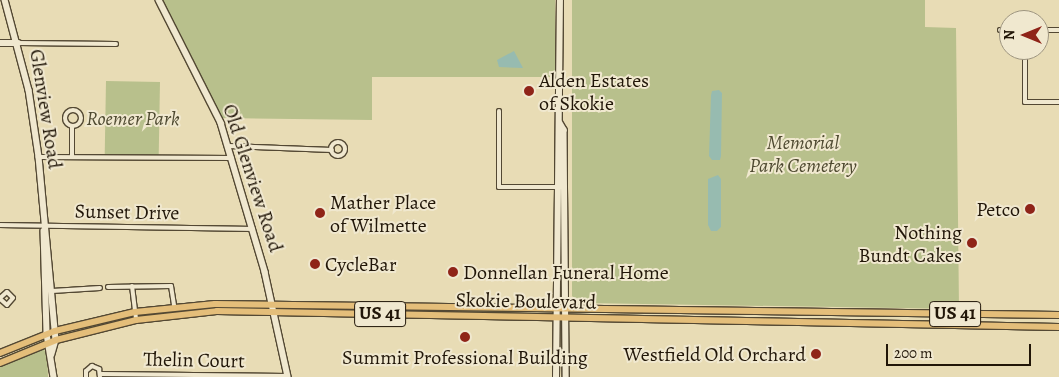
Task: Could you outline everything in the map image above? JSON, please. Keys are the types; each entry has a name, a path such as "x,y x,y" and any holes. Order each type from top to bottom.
{"main road":[{"name":"Glenview Road","path":"4,0 18,43 39,157 44,226 47,334 52,354 54,377"},
{"name":"Old Glenview Road","path":"159,0 215,108 229,146 273,308 287,376"},
{"path":"556,377 556,131 560,123 560,0"},
{"path":"0,43 18,43"},
{"path":"560,123 564,130 566,377"},
{"name":"Glenview Road","path":"44,226 56,340 52,354"},
{"name":"Skokie Boulevard","path":"0,353 55,331 135,312 174,306 556,319 1059,327"},
{"name":"Skokie Boulevard","path":"0,363 48,342 136,320 217,311 273,308 556,307 1059,315"}],"street":[{"path":"18,43 116,44"},
{"path":"1025,60 1025,102 1059,102"},
{"path":"75,110 80,120 72,126 68,124 65,117 75,110"},
{"path":"499,111 499,187 564,187"},
{"path":"72,126 72,157"},
{"path":"229,146 332,150"},
{"path":"39,157 232,158"},
{"name":"Sunset Drive","path":"0,225 253,229"},
{"path":"132,286 136,320"},
{"path":"108,287 171,286 174,306"},
{"path":"52,291 100,288"},
{"name":"Thelin Court","path":"86,377 86,371 92,366 100,375 287,376"}],"green space":[{"path":"162,0 555,0 555,74 551,77 372,77 372,120 222,118"},
{"name":"Memorial Park Cemetery","path":"572,0 925,0 925,27 956,28 959,309 584,303 575,299 572,296"},
{"name":"Roemer Park","path":"106,81 160,82 159,156 105,155"},
{"path":"42,349 47,352 48,377 0,377 0,365"}],"water":[{"path":"514,51 523,68 499,67 497,60"},
{"path":"719,90 722,93 721,156 720,160 712,160 709,156 711,95 712,91"},
{"path":"718,175 721,179 721,227 717,231 711,231 708,225 708,179"}],"place":[{"name":"Alden Estates of Skokie","path":"529,91"},
{"name":"Petco","path":"1030,209"},
{"name":"Mather Place of Wilmette","path":"320,213"},
{"name":"Nothing Bundt Cakes","path":"972,243"},
{"name":"CycleBar","path":"315,264"},
{"name":"Donnellan Funeral Home","path":"453,272"},
{"name":"Summit Professional Building","path":"465,337"},
{"name":"Westfield Old Orchard","path":"816,354"}]}
